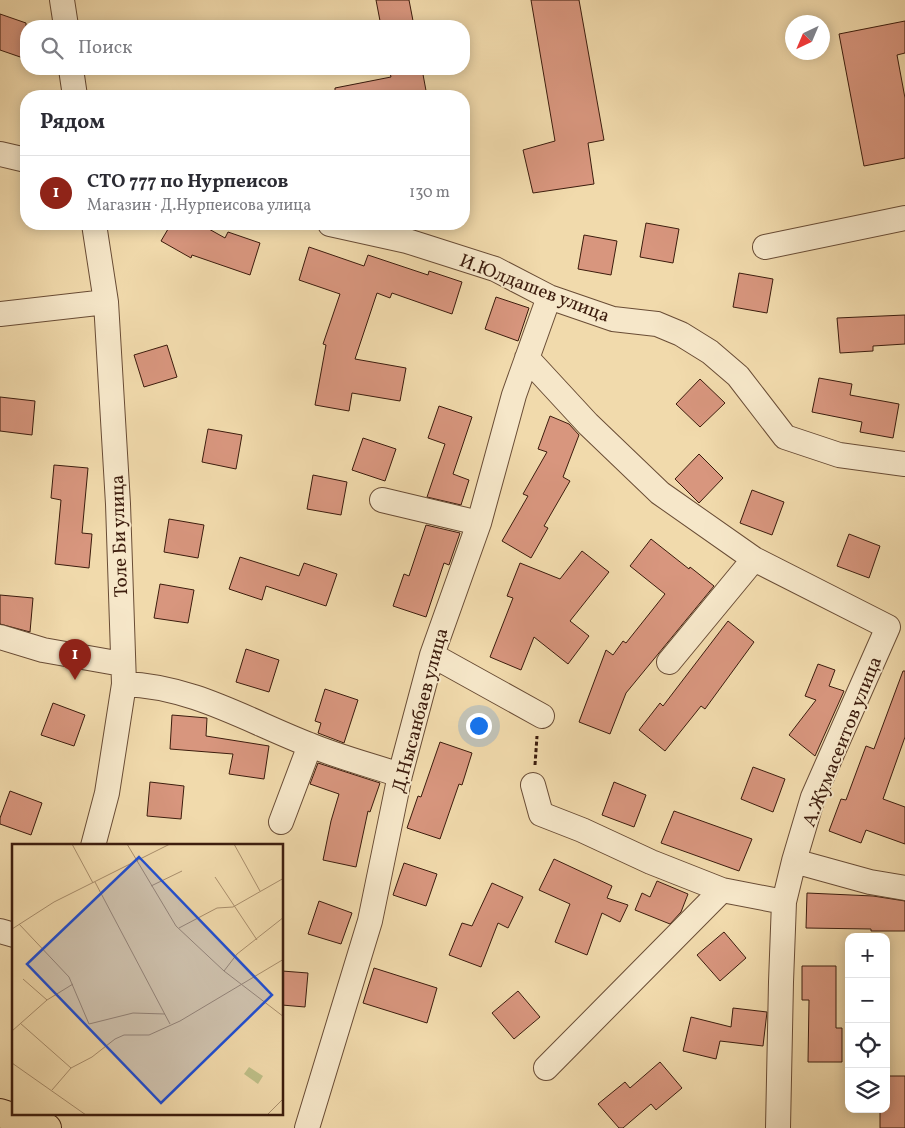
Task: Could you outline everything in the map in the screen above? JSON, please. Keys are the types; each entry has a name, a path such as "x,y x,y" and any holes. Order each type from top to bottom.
{"street":[{"path":"62,0 65,20"},
{"path":"73,75 74,90"},
{"path":"0,154 20,159"},
{"path":"765,247 905,218"},
{"name":"Толе Би улица","path":"94,844 107,793 123,674 118,504 106,302 95,230"},
{"name":"И.Юлдашев улица","path":"357,230 407,241 495,269 549,297 613,319 657,324 681,334 710,352 738,376 785,437 839,455 905,464"},
{"name":"Д.Нысанбаев улица","path":"307,1128 370,921 400,774 432,655 479,523 514,395 549,297"},
{"path":"0,314 106,302"},
{"name":"А.Жумасеитов улица","path":"527,358 588,424 660,493 754,559 888,627 813,796 784,902 778,1128"},
{"path":"382,500 479,523"},
{"path":"670,662 754,559"},
{"path":"0,637 208,701 310,746 400,774"},
{"path":"432,655 542,716"},
{"path":"281,822 310,746"},
{"path":"533,785 541,814 582,830 650,862 722,890 784,902"},
{"path":"794,861 870,882 905,888"},
{"path":"546,1068 722,890"}],"path":[{"path":"533,785 537,739 542,716"}],"building":[{"path":"376,0 409,0 413,20 380,20"},
{"path":"531,0 579,0 604,140 588,143 594,184 533,193 523,150 555,141"},
{"path":"0,14 20,21 20,57 0,50"},
{"path":"905,21 905,53 897,55 905,98 905,158 864,166 839,34"},
{"path":"390,75 423,75 426,90 335,90 335,88 391,77"},
{"path":"646,223 679,229 673,263 640,257"},
{"path":"167,230 211,230 225,238 228,232 260,243 250,275 192,255 191,258 161,241"},
{"path":"584,235 617,241 611,275 578,269"},
{"path":"309,247 364,266 368,255 428,275 429,271 462,282 452,314 392,293 390,298 377,293 355,359 406,368 400,401 352,393 349,411 315,405 326,345 323,344 340,294 299,280"},
{"path":"739,273 773,279 767,313 733,307"},
{"path":"496,297 529,308 518,341 485,329"},
{"path":"905,315 905,344 873,346 873,351 840,353 837,318"},
{"path":"167,345 177,377 144,387 134,355"},
{"path":"819,378 852,384 850,395 899,404 893,438 860,432 862,422 812,412"},
{"path":"700,379 725,403 700,427 676,404"},
{"path":"0,397 35,401 32,435 0,431"},
{"path":"439,406 472,417 453,474 469,480 461,505 427,497 445,444 428,438"},
{"path":"550,416 569,424 579,435 563,477 570,481 544,526 548,528 531,558 502,541 528,496 523,494 547,452 538,449"},
{"path":"208,429 242,435 236,469 202,462"},
{"path":"363,438 396,449 385,481 352,470"},
{"path":"699,454 723,478 699,503 675,479"},
{"path":"54,465 88,468 82,533 92,534 89,568 55,564 61,500 51,498"},
{"path":"313,475 347,482 341,515 307,509"},
{"path":"752,490 784,502 772,535 740,523"},
{"path":"169,519 204,525 198,558 164,552"},
{"path":"426,525 460,533 449,565 444,563 426,617 393,606 404,574 409,576"},
{"path":"849,534 880,546 869,578 837,566"},
{"path":"651,539 714,586 626,693 610,734 579,722 606,650 613,655 623,641 626,643 665,594 630,566"},
{"path":"582,551 609,572 570,621 589,636 568,664 534,637 521,670 490,657 513,598 507,596 520,563 560,579"},
{"path":"240,557 299,576 304,563 337,574 326,606 266,586 262,600 229,589"},
{"path":"160,584 194,590 188,623 154,618"},
{"path":"0,595 33,598 30,632 0,624"},
{"path":"728,621 754,642 705,709 701,706 665,751 639,730 660,703 663,706"},
{"path":"246,649 279,660 269,692 236,682"},
{"path":"818,664 835,670 829,686 844,691 815,756 789,735 816,700 805,696"},
{"path":"903,671 905,671 905,737 883,799 905,807 905,844 866,830 861,843 829,831 841,799 846,800 866,746 874,749"},
{"path":"325,689 358,700 344,743 318,733 321,723 315,721"},
{"path":"53,703 85,715 74,746 41,735"},
{"path":"172,715 207,718 206,736 269,746 264,779 229,774 233,754 170,749"},
{"path":"440,742 472,753 462,785 459,784 440,839 407,828 418,796 421,797"},
{"path":"318,763 380,783 370,812 368,811 356,867 323,860 339,794 310,784"},
{"path":"753,767 785,779 773,812 741,799"},
{"path":"150,782 184,786 181,819 147,816"},
{"path":"614,782 646,795 634,827 602,815"},
{"path":"10,791 42,803 31,835 0,824 0,818"},
{"path":"674,811 752,839 739,871 661,843"},
{"path":"554,859 612,886 607,898 628,905 620,922 602,913 587,955 555,942 570,904 539,890"},
{"path":"404,863 437,874 426,906 393,895"},
{"path":"657,881 688,894 681,912 670,924 635,910 642,893 650,897"},
{"path":"492,883 523,897 508,928 498,923 481,967 449,955 462,923 472,926"},
{"path":"807,893 873,896 905,901 905,931 806,928"},
{"path":"319,901 352,913 341,944 308,934"},
{"path":"724,932 746,958 720,981 697,955"},
{"path":"802,966 836,966 836,1028 842,1028 842,1062 808,1062 809,1000 802,1000"},
{"path":"374,968 437,988 427,1023 363,1003"},
{"path":"284,971 308,973 305,1007 284,1005"},
{"path":"518,991 540,1017 514,1039 492,1013"},
{"path":"733,1008 767,1012 763,1046 720,1041 716,1059 683,1051 691,1017 731,1027"},
{"path":"660,1062 682,1088 656,1110 651,1104 623,1128 619,1128 598,1104 625,1082 630,1088"},
{"path":"890,1076 905,1076 905,1128 880,1128 880,1113 890,1113"}],"place":[{"name":"СТО 777 по Нурпеисов","path":"75,680"}]}
